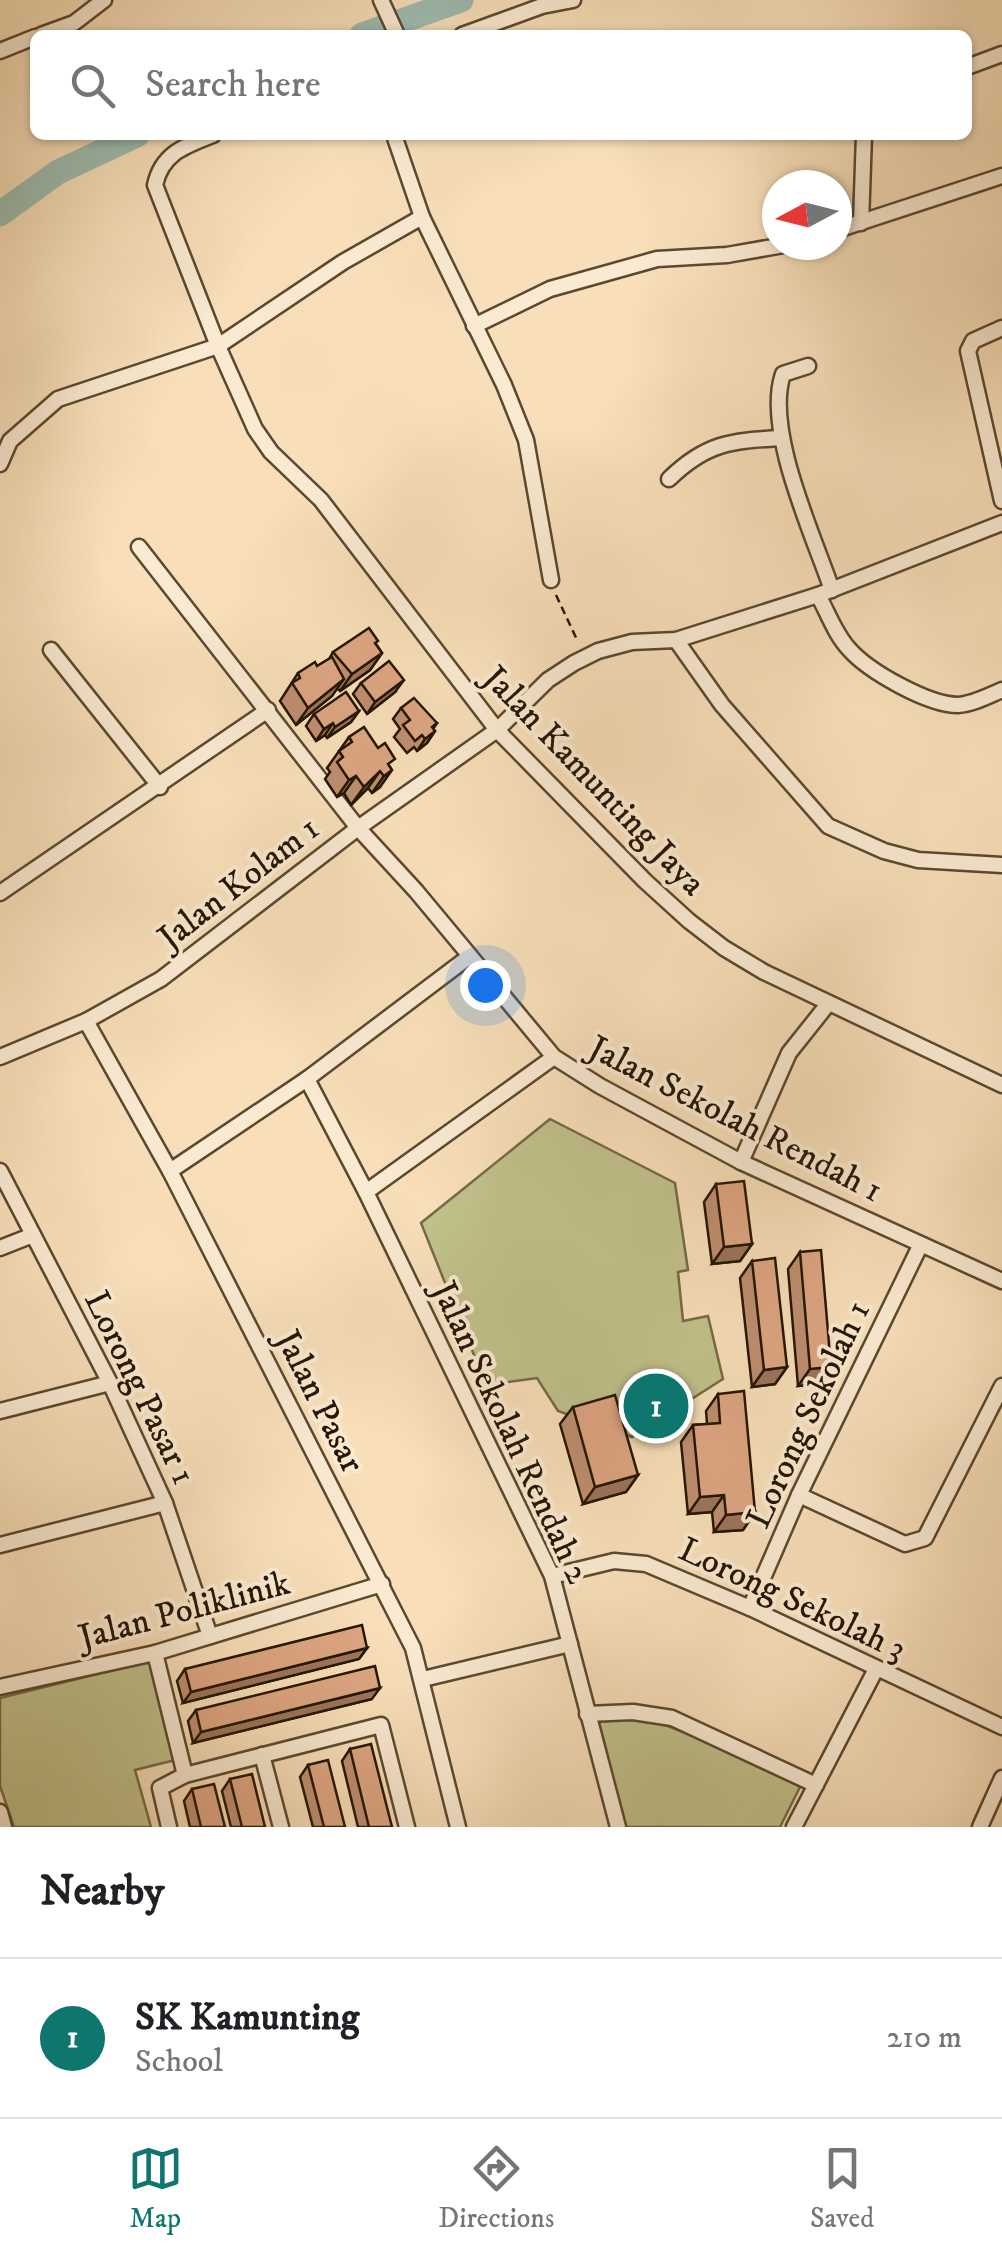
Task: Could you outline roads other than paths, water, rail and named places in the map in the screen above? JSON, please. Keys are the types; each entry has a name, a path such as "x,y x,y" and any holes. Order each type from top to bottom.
{"street":[{"path":"53,30 74,22 104,0"},
{"path":"476,30 542,6 573,0"},
{"path":"381,1 395,30"},
{"path":"0,51 30,39"},
{"path":"972,65 1002,54"},
{"name":"Jalan Kamunting Jaya","path":"203,140 167,157 158,170 156,185 218,346 255,429 271,452 321,500 498,730 688,922 750,964 1002,1085"},
{"path":"396,140 422,216 504,385 526,440 551,580"},
{"path":"862,223 864,140"},
{"path":"852,226 1002,176"},
{"path":"0,464 10,441 58,400 218,346 343,262 422,216"},
{"path":"474,326 550,289 638,264 762,249"},
{"path":"1002,328 973,341 968,351 1002,502"},
{"path":"808,366 783,374 778,388 780,438 825,593 851,652 900,684 941,702 960,705 1002,690"},
{"path":"669,479 706,449 737,440 780,438"},
{"name":"Jalan Kolam 1","path":"1,1054 86,1020 161,979 358,828 498,730 548,680 586,657 632,642 676,640 825,593 1002,523"},
{"name":"Jalan Sekolah Rendah 1","path":"139,547 358,828 554,1057 741,1162 1002,1280"},
{"path":"676,640 722,704 828,826 884,851 918,860 1002,865"},
{"path":"51,650 160,787"},
{"path":"0,894 268,710"},
{"path":"170,1171 307,1079 470,956"},
{"path":"741,1162 789,1053 828,1004"},
{"name":"Jalan Pasar","path":"86,1020 170,1171 413,1648 458,1827"},
{"path":"366,1192 554,1057"},
{"name":"Jalan Sekolah Rendah 2","path":"307,1079 552,1576 618,1827"},
{"name":"Lorong Pasar 1","path":"0,1171 110,1383 165,1503 210,1636"},
{"path":"0,1248 33,1235"},
{"name":"Lorong Sekolah 1","path":"750,1608 799,1495 920,1246"},
{"path":"0,1411 110,1383"},
{"path":"799,1495 905,1544 925,1538 1002,1386"},
{"path":"0,1546 165,1503"},
{"name":"Lorong Sekolah 3","path":"552,1576 614,1561 646,1564 750,1608 1002,1727"},
{"name":"Jalan Poliklinik","path":"0,1687 155,1653 382,1584"},
{"path":"423,1678 570,1644"},
{"path":"155,1653 185,1775"},
{"path":"794,1827 876,1669"},
{"path":"588,1714 633,1712 672,1718 816,1785"},
{"path":"168,1827 160,1788 185,1775 381,1725 406,1827"},
{"path":"262,1755 281,1827"},
{"path":"980,1827 1002,1778"},
{"path":"0,1812 4,1827"}],"waterway":[{"path":"376,30 461,0"},
{"path":"0,214 58,172 126,140"}],"place":[{"name":"SK Kamunting","path":"656,1406"}]}
